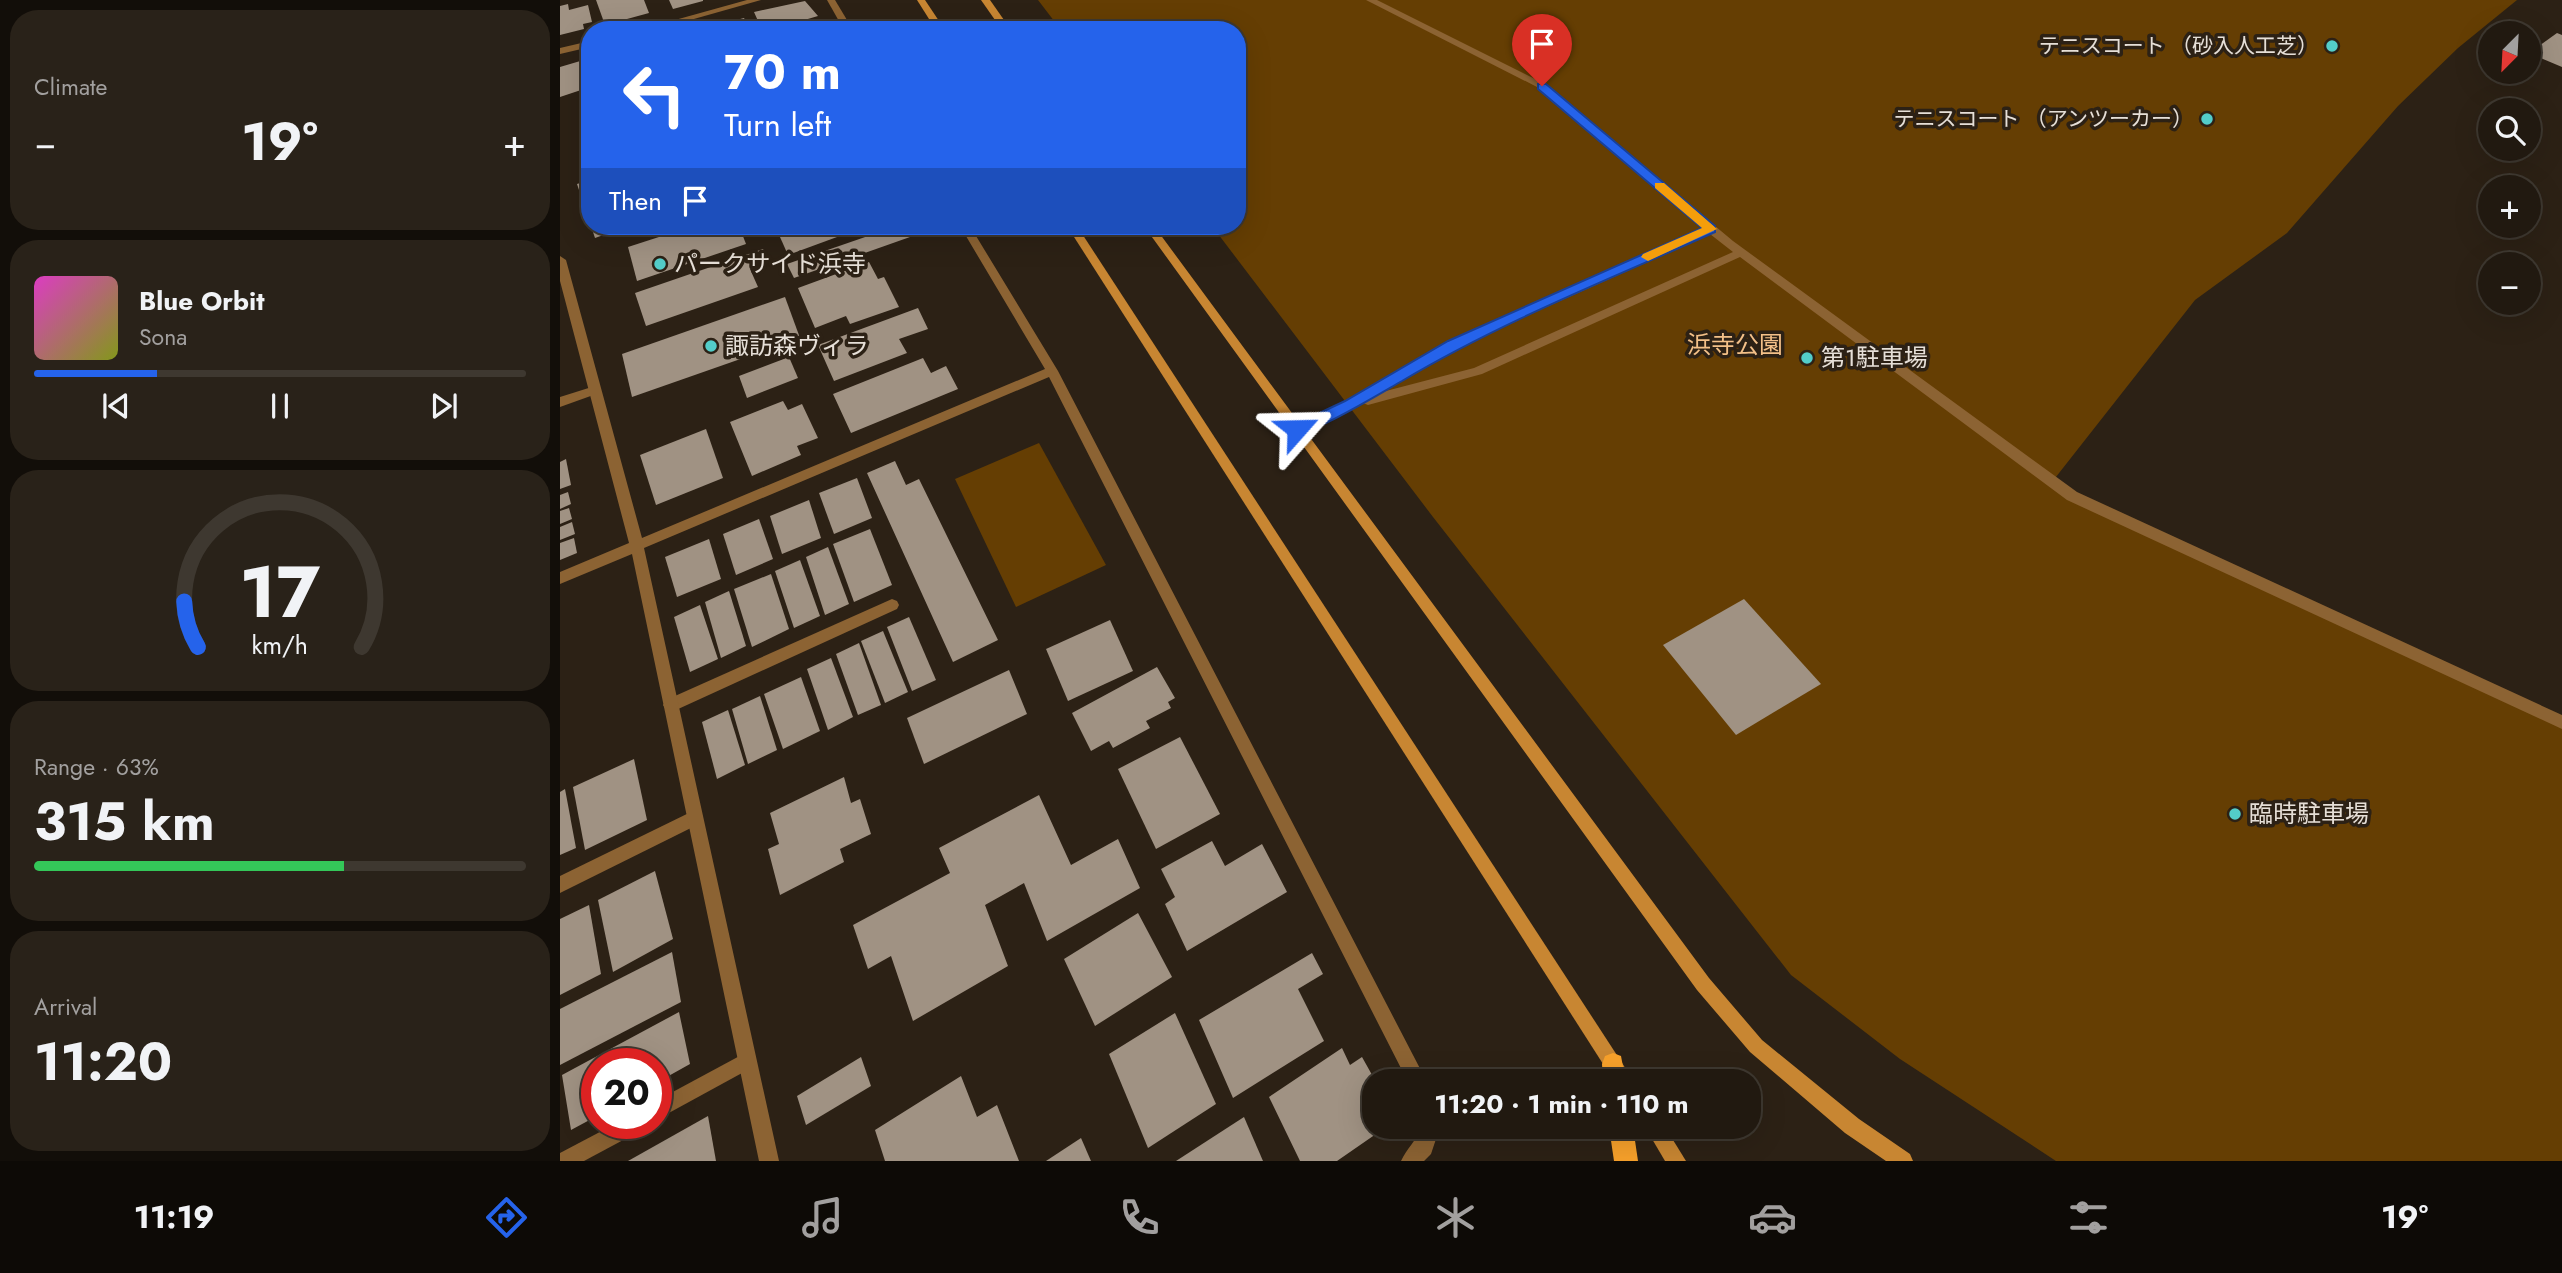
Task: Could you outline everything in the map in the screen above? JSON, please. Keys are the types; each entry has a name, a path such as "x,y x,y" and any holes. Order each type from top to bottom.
{"main road":[{"path":"1623,1139 1626,1161"}],"street":[{"path":"677,21 757,0"},
{"path":"831,0 844,21"},
{"path":"921,0 935,21"},
{"path":"985,0 1000,21"},
{"path":"1370,0 1542,86 1740,253 2072,496 2562,722"},
{"path":"560,51 581,46"},
{"path":"1297,429 1350,405 1453,344 1711,229"},
{"path":"970,235 1052,371 1411,1069"},
{"path":"1078,235 1614,1069"},
{"path":"1156,235 1703,984 1756,1046 1852,1126 1903,1161"},
{"path":"1350,405 1478,371 1740,253"},
{"path":"560,260 636,546 769,1161"},
{"path":"560,578 1052,371"},
{"path":"560,402 595,390"},
{"path":"671,705 892,605"},
{"path":"560,885 695,818"},
{"path":"672,1102 747,1061"},
{"path":"565,1161 605,1139"},
{"path":"1411,1161 1424,1147 1427,1139"},
{"path":"1662,1139 1676,1161"}],"green space":[{"name":"浜寺公園","path":"1038,0 2517,0 2491,21 2478,21 2478,32 2398,106 2287,233 2195,300 2052,482 2562,722 2562,1161 2056,1161 1900,1059 1791,975 1433,517 1219,235 1246,235 1246,21 1054,21"},
{"path":"1039,443 1106,565 1016,607 955,479"}],"building":[{"path":"596,0 644,0 649,13 620,21 604,21"},
{"path":"669,0 703,0 703,1 673,9"},
{"path":"805,1 818,16 801,21 758,21 754,12"},
{"path":"568,4 569,10 588,5 592,21 581,21 581,30 560,35 560,6"},
{"path":"2557,33 2562,35 2562,67 2541,58 2541,44"},
{"path":"581,61 581,90 560,97 560,67"},
{"name":"パークサイド浜寺","path":"665,235 742,235 746,244 637,281 628,247"},
{"path":"786,235 842,235 788,255 780,237"},
{"path":"871,235 916,235 794,278 787,264"},
{"path":"763,249 769,262 750,269 758,287 646,326 635,293"},
{"path":"869,262 878,279 884,277 899,307 850,324 846,316 815,328 798,288"},
{"name":"諏訪森ヴィラ","path":"785,297 800,338 632,397 622,354"},
{"path":"918,308 928,329 899,339 907,353 834,381 818,345"},
{"path":"789,357 798,378 747,398 739,376"},
{"path":"923,358 931,373 946,366 958,389 851,433 833,394"},
{"path":"783,401 788,410 802,404 818,438 797,446 801,455 752,476 730,422"},
{"path":"706,429 723,478 656,505 640,455"},
{"path":"566,459 571,485 560,489 560,462"},
{"path":"895,461 906,485 919,479 998,640 953,662 867,473"},
{"path":"857,478 872,518 834,534 819,493"},
{"path":"568,492 571,504 560,509 560,495"},
{"path":"809,500 821,538 782,554 770,516"},
{"path":"569,508 572,519 560,524 560,511"},
{"path":"759,519 773,559 736,575 723,534"},
{"path":"572,522 575,534 560,540 560,527"},
{"path":"870,529 892,585 854,602 833,544"},
{"path":"574,538 577,553 560,560 560,543"},
{"path":"709,539 721,579 677,597 665,557"},
{"path":"828,547 849,604 825,615 806,557"},
{"path":"800,560 820,616 794,628 775,571"},
{"path":"771,574 789,629 752,647 734,589"},
{"path":"729,591 746,646 721,658 705,602"},
{"path":"1744,599 1821,684 1736,735 1663,645"},
{"path":"700,605 718,659 690,672 674,617"},
{"path":"909,617 936,680 912,691 887,627"},
{"path":"1110,620 1133,671 1068,701 1046,649"},
{"path":"883,631 908,692 885,703 861,641"},
{"path":"859,643 881,705 858,715 836,654"},
{"path":"831,658 853,717 828,730 807,669"},
{"path":"1157,667 1175,698 1168,702 1171,708 1146,721 1150,728 1113,748 1109,741 1091,751 1072,713"},
{"path":"1009,670 1027,714 924,764 907,718"},
{"path":"801,677 820,731 783,749 764,694"},
{"path":"760,696 777,750 748,764 732,709"},
{"path":"728,710 745,765 717,779 702,722"},
{"path":"1180,737 1220,814 1156,849 1118,769"},
{"path":"634,759 647,820 585,850 573,787"},
{"path":"844,777 851,803 860,799 871,834 840,849 844,862 780,895 768,849 779,844 770,813"},
{"path":"565,789 576,848 560,855 560,792"},
{"path":"1039,795 1071,865 1118,839 1140,888 1047,941 1024,883 985,905 1008,966 913,1021 891,956 868,969 853,925 950,873 939,848"},
{"path":"1212,841 1225,866 1262,844 1287,892 1187,951 1165,904 1175,897 1161,869"},
{"path":"655,871 673,939 613,972 598,900"},
{"path":"589,905 601,974 560,995 560,919"},
{"path":"1138,913 1172,977 1095,1026 1064,959"},
{"path":"672,952 681,1002 593,1048 581,1048 581,1054 560,1065 560,1009"},
{"path":"1312,953 1323,974 1298,989 1324,1041 1233,1098 1199,1020"},
{"path":"679,1012 690,1064 672,1074 672,1048 612,1048"},
{"path":"1175,1013 1216,1104 1148,1148 1109,1054"},
{"path":"1342,1048 1350,1065 1362,1057 1369,1069 1362,1069 1362,1139 1369,1139 1337,1161 1300,1161 1269,1097"},
{"path":"861,1057 871,1086 806,1125 797,1096"},
{"path":"581,1065 581,1125 571,1130 562,1075"},
{"path":"961,1076 977,1117 997,1105 1019,1161 885,1161 875,1130"},
{"path":"708,1116 716,1161 628,1161 667,1139 672,1139 672,1136"},
{"path":"1244,1117 1263,1161 1176,1161"},
{"path":"1081,1138 1091,1161 1046,1161"}],"slow traffic":[{"path":"1648,257 1711,229 1660,186"}],"place":[{"name":"テニスコート （砂入人工芝）","path":"2332,46"},
{"name":"テニスコート （アンツーカー）","path":"2207,119"},
{"name":"パークサイド浜寺","path":"660,264"},
{"name":"諏訪森ヴィラ","path":"711,346"},
{"name":"第1駐車場","path":"1807,358"},
{"name":"臨時駐車場","path":"2235,814"}],"route":[{"path":"1297,429 1350,405 1453,344 1711,229 1542,86"}]}
